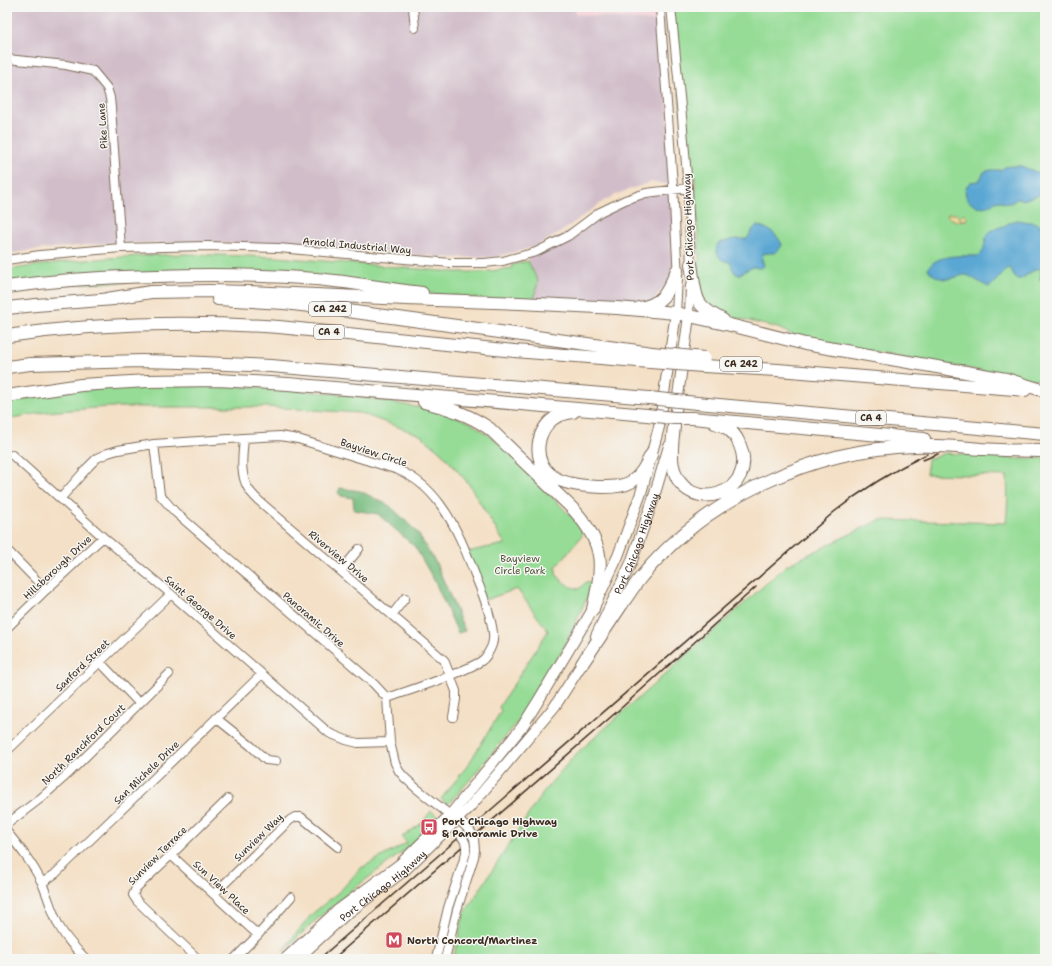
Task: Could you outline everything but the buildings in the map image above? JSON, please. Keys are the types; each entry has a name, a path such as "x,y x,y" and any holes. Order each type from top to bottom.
{"highway":[{"path":"692,264 695,286 700,303 711,313 730,325"},
{"path":"617,308 641,308 663,297 667,292 677,270"},
{"path":"7,287 67,280 144,276 258,276 318,279 395,290 520,303"},
{"path":"107,299 151,292 210,291 520,303 617,308 676,313 805,344 1006,379 1045,391"},
{"name":"CA 242","path":"7,308 107,299 184,298 284,303 651,357 778,370 1045,391"},
{"name":"CA 4","path":"7,336 50,330 123,325 241,325 287,328 515,351 651,357"},
{"name":"CA 4","path":"7,367 30,364 142,361 271,366 649,398 1045,434"},
{"path":"7,375 31,372 67,364"},
{"path":"7,396 81,385 161,381 239,381 647,415 674,422 692,419 957,442 1032,451"},
{"path":"334,388 401,397 444,407 469,416 490,429 574,510 594,538 600,568 593,610"},
{"path":"600,411 566,413 558,416 545,427 540,435 538,450 542,463 550,474 558,480 578,485 624,485 632,481 644,469 651,455"},
{"path":"674,422 672,464 678,480 685,487 703,496 720,493 728,489 740,476 744,461 743,452 736,436 723,426 692,419"},
{"path":"582,664 641,577 655,562 685,533 711,513 733,499 769,480 809,464 831,458 895,447 935,445 1045,451"}],"main road":[{"name":"Port Chicago Highway","path":"297,959 344,916 405,870 454,819 522,727 593,610 618,556 641,493 659,427 676,313"},
{"name":"Port Chicago Highway","path":"285,959 338,910 400,864 469,808 555,706 582,664 631,563 667,457 674,422 689,316"}],"street":[{"path":"413,7 415,28"},
{"name":"Port Chicago Highway","path":"660,7 673,190 677,270 676,313"},
{"name":"Port Chicago Highway","path":"671,7 688,188 692,264 689,316"},
{"name":"Pike Lane","path":"7,59 66,65 93,70 107,88 111,108 121,248"},
{"name":"Arnold Industrial Way","path":"7,260 40,255 121,248 240,246 451,263 484,264 503,261 536,252 568,236 600,212 624,200 646,193 688,188"},
{"name":"Bayview Circle","path":"61,498 88,467 98,458 108,453 154,444 244,438 280,436 298,439 398,470 409,475 422,484 440,503 456,529 485,600 494,634 492,647 488,654 479,663 450,676 387,698"},
{"name":"Riverview Drive","path":"244,438 242,468 244,479 248,488 258,500 444,660 456,691 453,717"},
{"name":"Panoramic Drive","path":"154,444 160,495 174,512 374,684 387,698"},
{"name":"Saint George Drive","path":"12,455 103,537 171,594 329,733 346,740 358,742 390,742"},
{"name":"Hillsborough Drive","path":"7,628 103,537"},
{"path":"341,571 359,548"},
{"path":"7,550 46,590"},
{"name":"Sanford Street","path":"7,751 171,594"},
{"path":"392,615 405,598"},
{"path":"100,662 140,702"},
{"name":"North Ranchford Court","path":"7,824 41,798 69,773 169,674"},
{"name":"San Michele Drive","path":"42,883 55,874 262,674"},
{"path":"387,698 390,742 395,763 399,771 416,788 454,819 466,826 474,839 474,857 455,917 445,959"},
{"path":"216,718 266,760 276,761"},
{"name":"Sunview Terrace","path":"198,959 137,901 133,894 136,888 228,799"},
{"name":"Sunview Way","path":"214,894 294,817 301,817 338,847"},
{"path":"436,959 448,908 466,853 466,842 459,833 454,819"},
{"path":"7,832 36,872 60,927 69,941 86,959"},
{"name":"Sun View Place","path":"171,855 258,934"},
{"path":"234,959 291,897"}],"shaded area":[{"path":"7,7 575,7 576,14 662,22 673,185 651,182 622,192 605,200 558,234 531,248 494,257 451,258 287,244 198,243 109,243 7,254"},
{"path":"575,7 660,7 662,22 576,14"},
{"path":"673,190 677,270 649,305 533,304 538,281 526,255 625,200"}],"green space":[{"path":"671,7 1045,7 1045,381 799,338 778,328 724,315 713,310 703,297 700,287 695,176 687,176"},
{"path":"185,254 277,257 455,272 483,272 512,268 512,265 528,261 538,281 533,304 258,276 7,287 7,270 96,259"},
{"name":"Bayview Circle Park","path":"155,384 257,387 350,395 444,412 471,423 494,439 578,523 581,528 582,536 556,567 556,574 566,584 579,589 587,581 592,585 590,591 562,651 521,718 448,804 441,799 468,765 501,711 499,707 548,631 517,589 485,600 466,552 505,544 468,483 441,452 420,435 360,413 266,407 108,407 46,412 7,419 7,402 76,390"},
{"path":"945,453 1022,459 1045,458 1045,959 453,959 464,914 543,792 575,755 787,565 879,520 1006,523 1008,500 1007,476 926,474 928,460"},
{"path":"340,488 360,491 390,506 417,532 436,563 465,631 458,633 434,580 415,547 378,514 354,510 353,498 341,496 338,493"},
{"path":"431,811 437,816 409,847 352,890 309,926 283,952 312,914 341,890 361,868 407,843 402,837 422,823"}],"sand":[{"path":"957,213 958,217 960,218 964,213 967,218 966,220 955,222 947,216 948,214"}],"water":[{"path":"1021,166 1039,173 1045,172 1045,186 1039,195 1023,200 1019,198 1009,203 999,201 984,207 977,206 967,199 965,190 970,182 979,181 984,172 990,170 1001,170 1005,167"},
{"path":"1017,220 1036,223 1045,228 1045,284 1040,279 1041,270 1037,268 1021,279 1017,279 1011,269 1007,268 989,287 966,275 950,279 939,278 928,269 937,260 951,256 979,256 983,250 987,235 990,231"},
{"path":"756,226 760,226 772,232 782,245 780,249 774,253 763,254 763,267 753,267 738,275 733,270 730,262 722,260 716,251 718,243 735,239 747,239"}],"railway":[{"path":"319,959 834,512 879,480 927,454"},
{"path":"923,460 938,454"},
{"path":"333,959 620,709 756,587"}],"place":[{"name":"Port Chicago Highway & Panoramic Drive","path":"429,827"},
{"name":"North Concord/Martinez","path":"394,940"}]}
